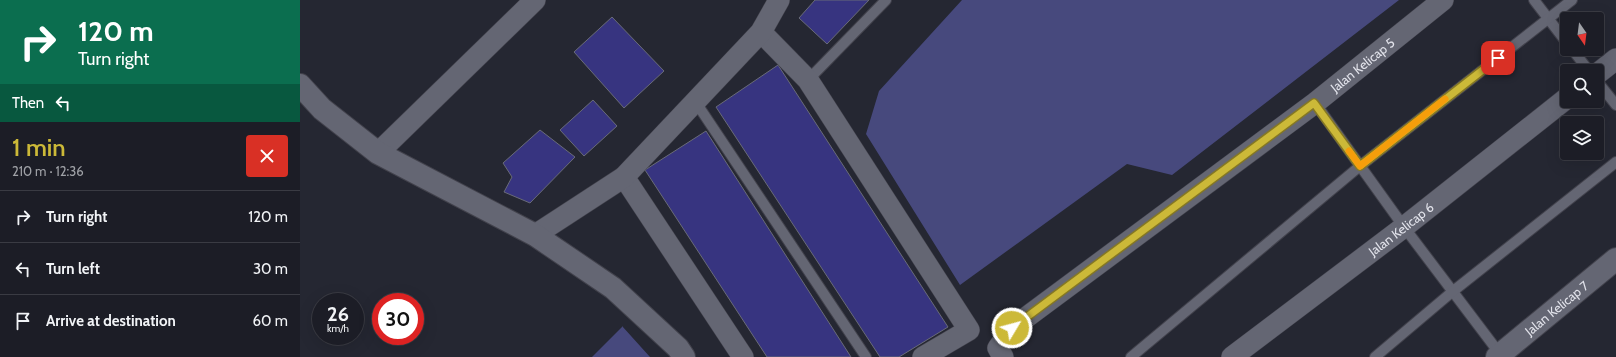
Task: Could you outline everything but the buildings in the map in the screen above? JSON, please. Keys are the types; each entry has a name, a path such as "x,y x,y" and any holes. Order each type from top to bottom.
{"street":[{"path":"378,153 536,0"},
{"path":"535,235 624,177 761,32 779,0"},
{"name":"Jalan Kelicap 5","path":"1000,352 1012,328 1314,103 1443,0"},
{"path":"761,32 808,80 969,330 923,357"},
{"path":"1604,69 1616,60"},
{"path":"300,85 322,109 378,153 535,235 613,288 678,348 684,357"},
{"name":"Jalan Kelicap 6","path":"1232,357 1404,227 1560,104"},
{"path":"624,177 743,357"},
{"name":"Jalan Kelicap 7","path":"1498,356 1616,259"}],"lane":[{"path":"808,80 886,0"},
{"path":"1534,0 1560,34"},
{"path":"1131,357 1360,166 1572,0"},
{"path":"1577,56 1584,64"},
{"path":"1604,89 1616,104"},
{"path":"695,101 866,357"},
{"path":"1314,103 1498,356"},
{"path":"1375,357 1452,292 1616,162"}],"shaded area":[{"path":"962,0 1399,0 1172,175 1127,164 960,285 866,134 879,91"},
{"path":"622,327 650,357 592,357"}],"slow traffic":[{"path":"1349,151 1360,166 1445,99"}],"route":[{"path":"1012,328 1314,103 1360,166 1498,58"}]}
